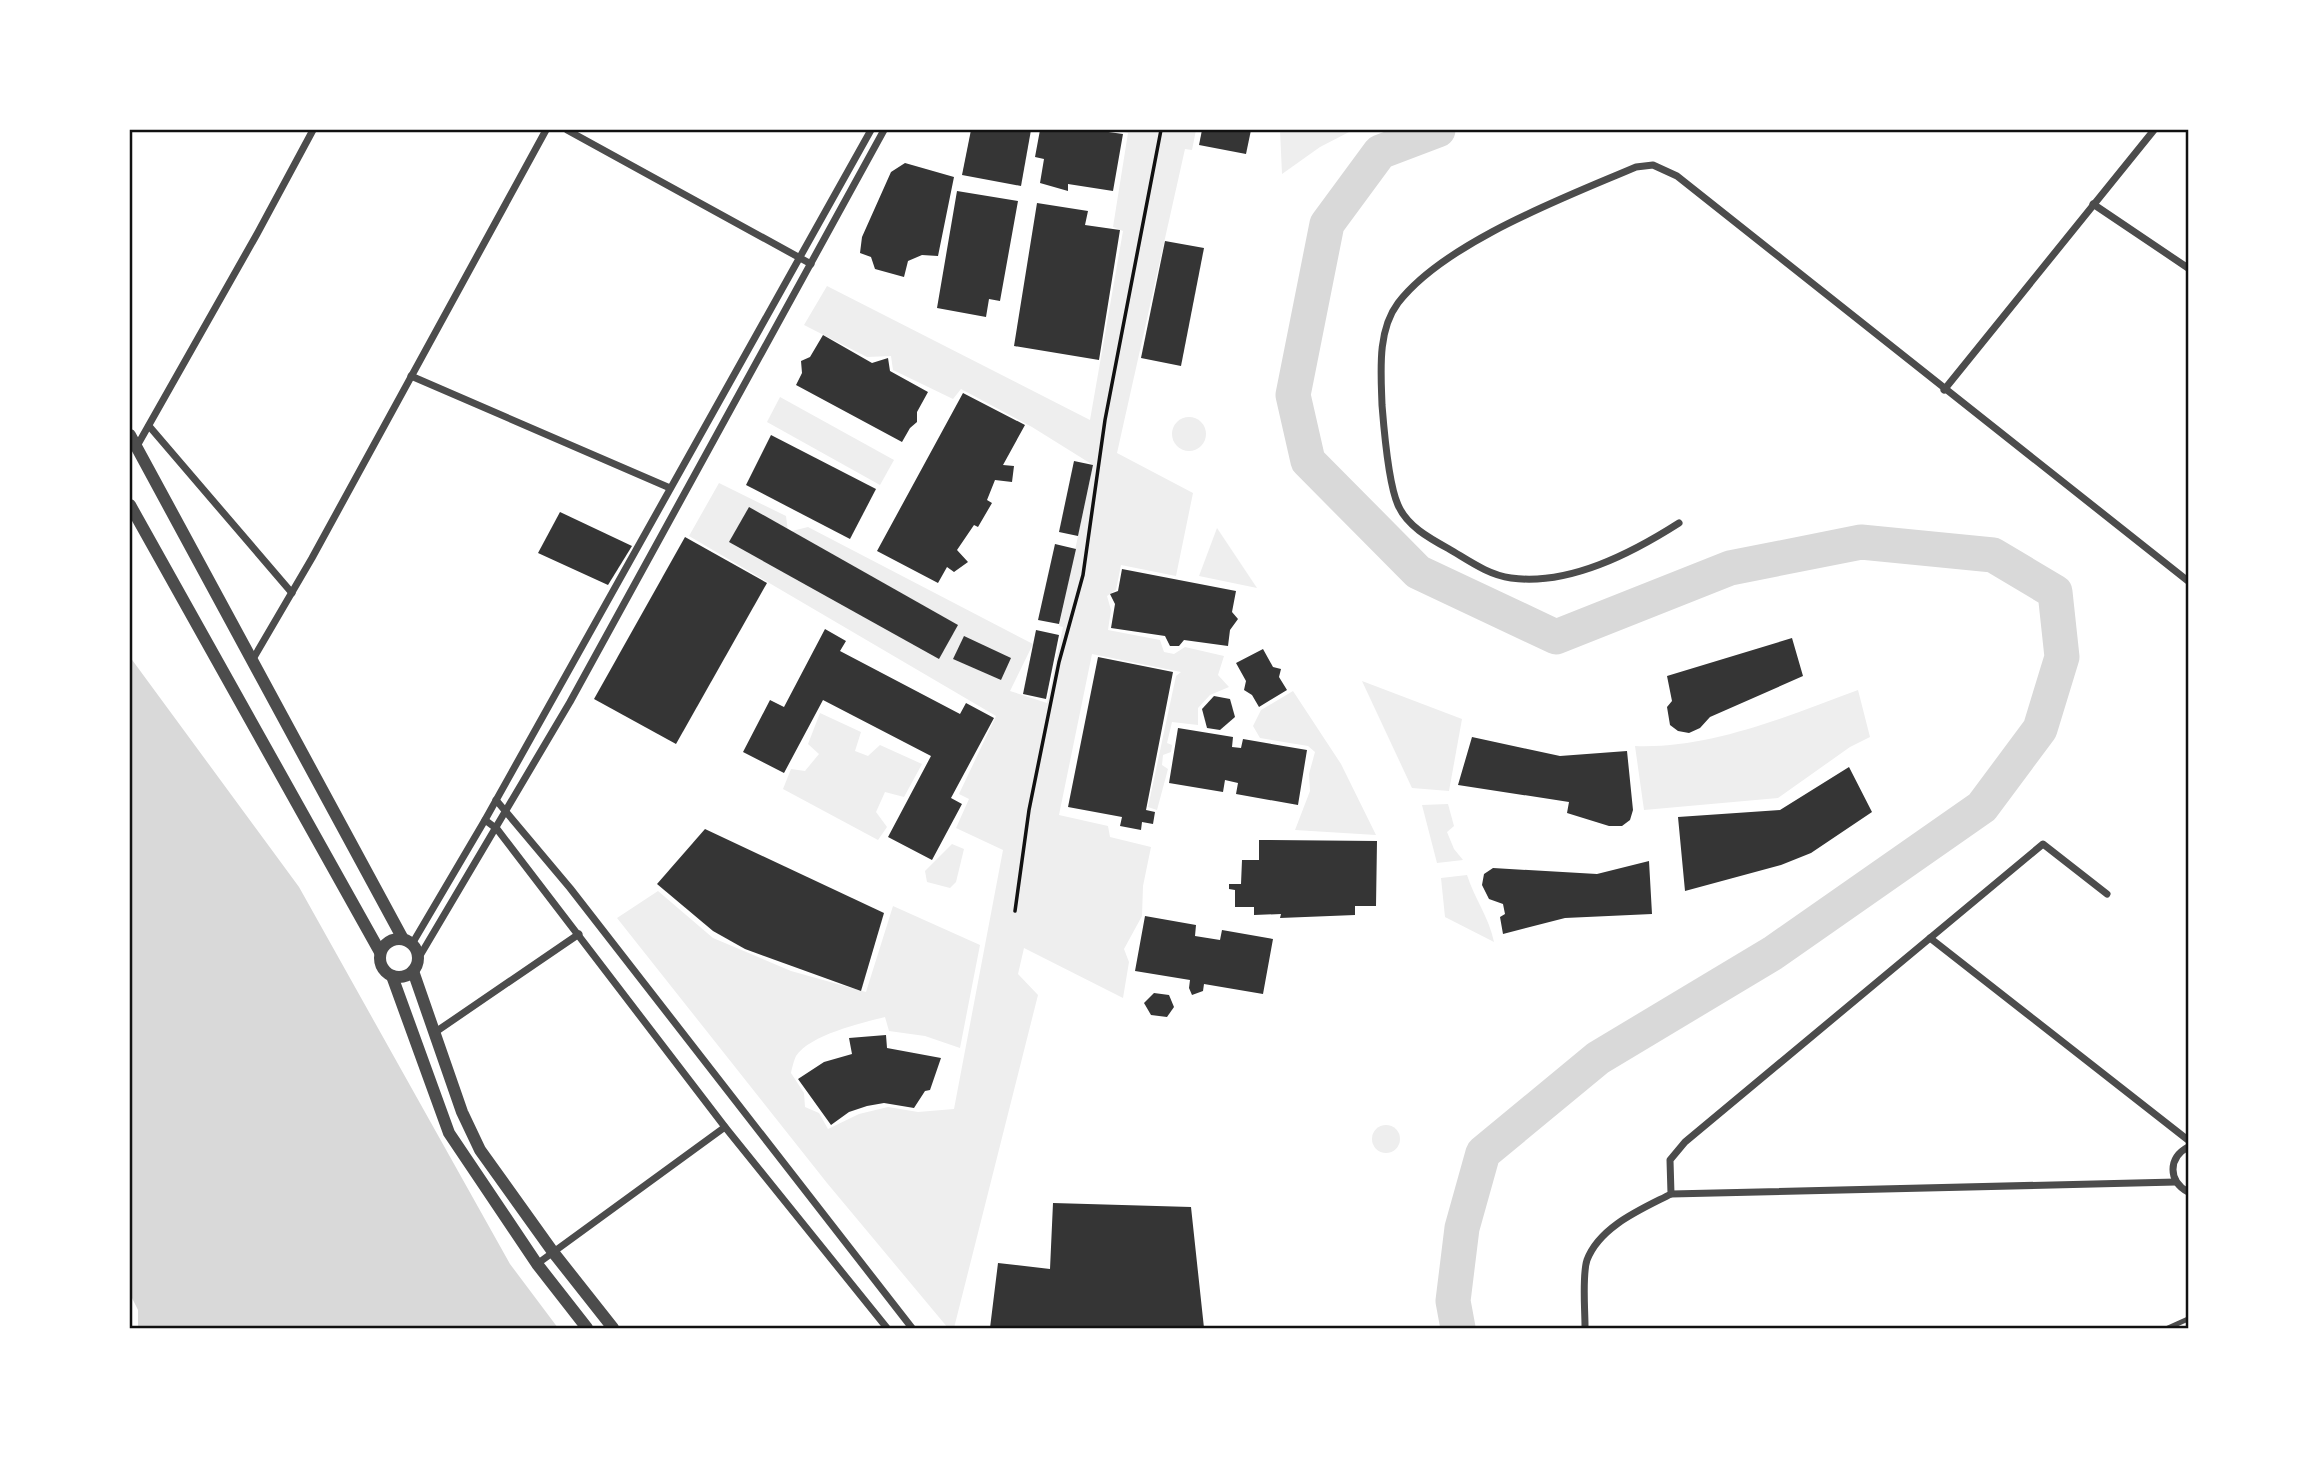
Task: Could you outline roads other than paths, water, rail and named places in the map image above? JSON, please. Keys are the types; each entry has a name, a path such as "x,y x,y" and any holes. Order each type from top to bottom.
{"street":[{"path":"313,130 149,426 133,441 407,942 434,1033 480,1150 553,1252 614,1328"},
{"path":"253,659 292,593 546,130"},
{"path":"567,130 811,264"},
{"path":"407,942 485,820 871,130"},
{"path":"392,976 403,977 415,965 508,811 884,130"},
{"path":"1944,390 2154,130"},
{"path":"1679,523 1652,540 1591,568 1540,578 1511,578 1489,572 1427,537 1407,521 1396,503 1384,430 1380,367 1386,329 1396,305 1416,282 1483,237 1605,180 1636,167 1653,165 1677,176 1944,390 2189,581"},
{"path":"2093,204 2189,268"},
{"path":"411,376 670,488"},
{"path":"149,426 292,593"},
{"path":"130,505 380,952 380,964 392,976 449,1133 537,1264 587,1328"},
{"path":"496,800 508,811 912,1328"},
{"path":"485,820 497,829 725,1127 887,1328"},
{"path":"1671,1194 1670,1160 1685,1142 2043,844 2107,894"},
{"path":"434,1033 579,934"},
{"path":"1930,937 2189,1140"},
{"path":"380,952 387,943 407,942"},
{"path":"537,1264 725,1127"},
{"path":"2189,1147 2175,1158 2173,1175 2176,1182 2189,1192"},
{"path":"1584,1326 1587,1261 1608,1232 1634,1212 1671,1194 2176,1182"}],"lane":[{"path":"2168,1328 2189,1319"}],"waterway":[{"path":"1438,130 1380,152 1327,224 1293,395 1308,461 1418,572 1556,637 1730,568 1861,542 1993,555 2055,592 2062,657 2040,729 1982,807 1773,953 1598,1058 1483,1153 1462,1228 1453,1301 1458,1328"}]}
